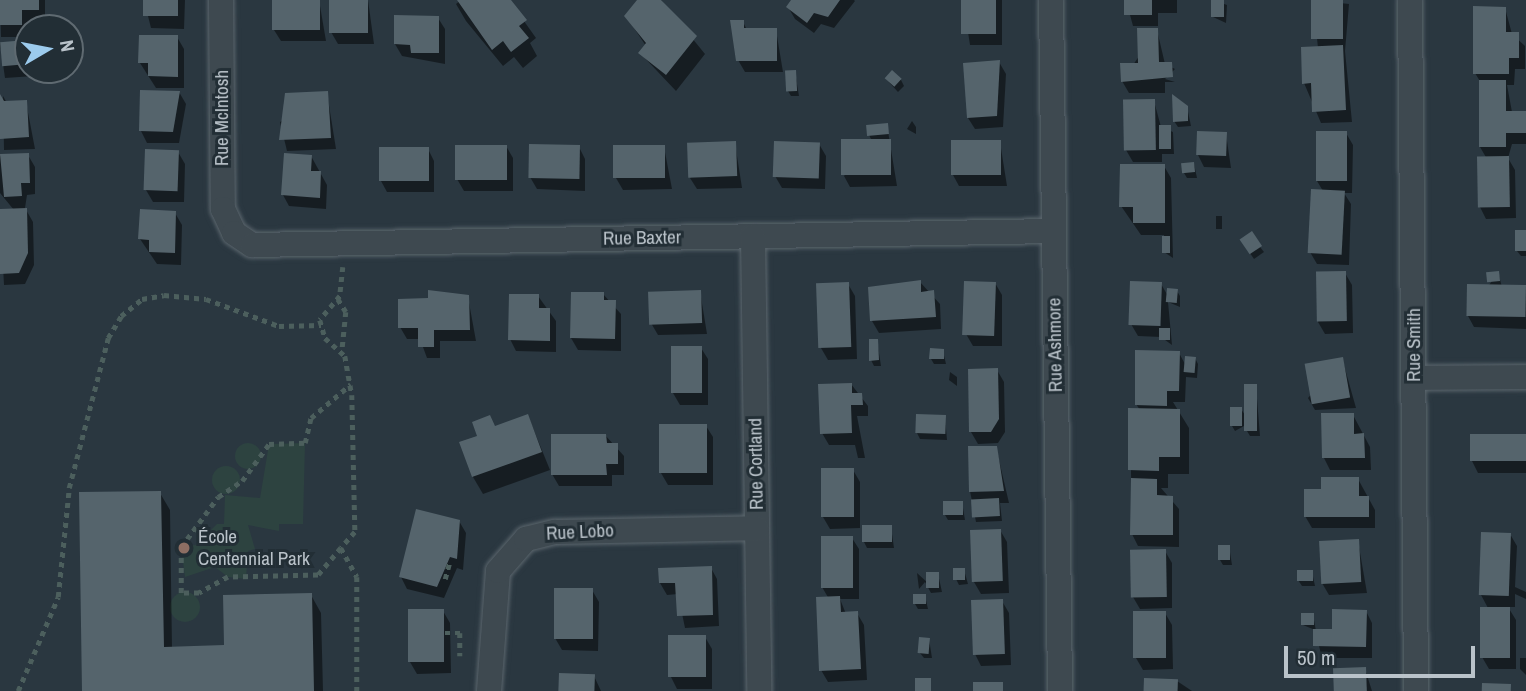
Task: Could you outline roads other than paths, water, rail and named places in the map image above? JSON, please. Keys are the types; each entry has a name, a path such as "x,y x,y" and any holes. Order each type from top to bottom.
{"street":[{"name":"Rue McIntosh","path":"221,0 223,209 234,233"},
{"name":"Rue Ashmore","path":"1051,0 1060,691"},
{"name":"Rue Smith","path":"1410,0 1416,691"},
{"name":"Rue Baxter","path":"234,233 267,248 1054,231"},
{"name":"Rue Cortland","path":"753,236 759,691"},
{"path":"1414,378 1526,377"},
{"name":"Rue Lobo","path":"489,691 498,570 526,540 555,532 757,528"}],"place":[{"name":"École Centennial Park","path":"184,548"}]}
